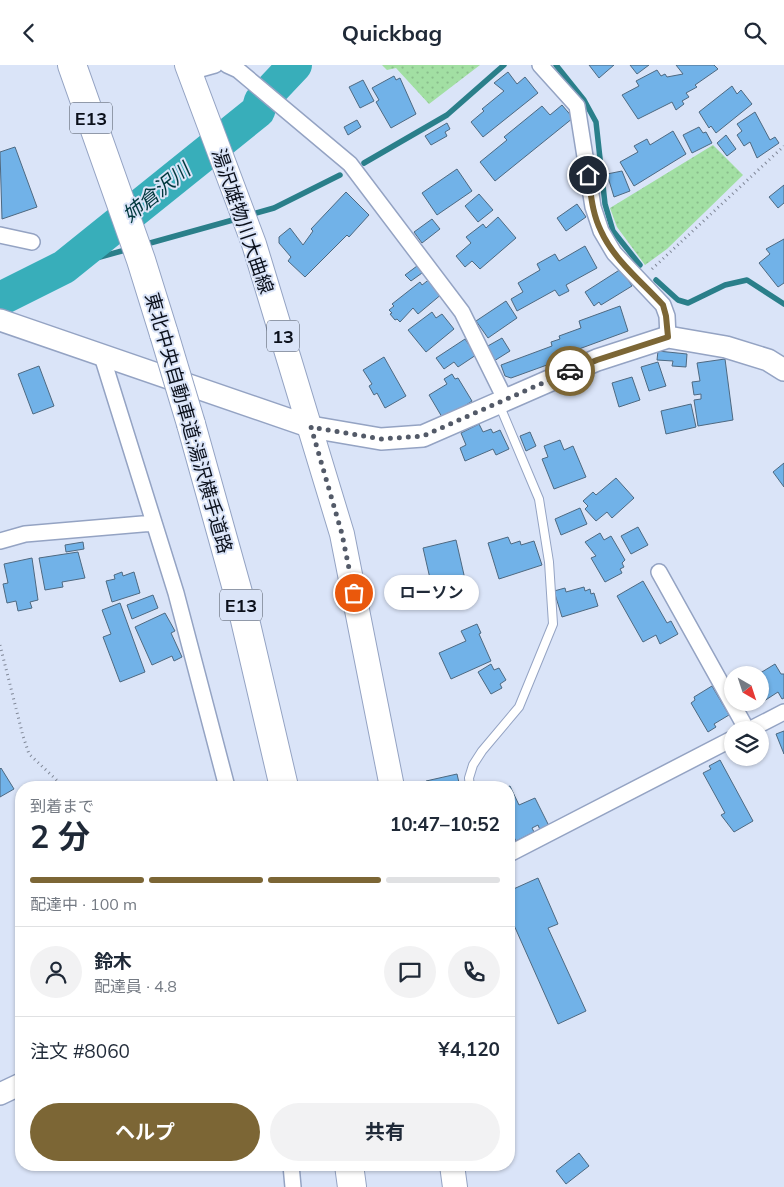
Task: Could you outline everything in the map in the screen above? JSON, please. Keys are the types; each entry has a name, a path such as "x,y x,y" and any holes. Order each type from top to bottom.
{"highway":[{"name":"東北中央自動車道;湯沢横手道路","path":"72,65 141,260 191,424 242,607 283,781"},
{"path":"350,1171 352,1187"}],"main road":[{"name":"湯沢雄物川大曲線","path":"188,69 254,244 342,534 391,781"},
{"path":"453,1171 455,1187"}],"street":[{"path":"188,69 215,65"},
{"path":"540,65 577,106 593,207 601,231 614,253 663,305 668,337"},
{"path":"233,68 350,164 462,312 502,400"},
{"path":"0,235 32,242"},
{"path":"3,321 101,353 311,427 381,439 423,436 597,360 668,337 726,347 768,360 784,370"},
{"path":"101,353 176,593 225,781"},
{"path":"0,541 25,534 154,523"},
{"path":"659,571 743,721"},
{"path":"766,721 784,712"},
{"path":"515,851 724,743"},
{"path":"0,1094 15,1087"},
{"path":"292,1171 293,1187"}],"lane":[{"path":"469,781 473,765 482,751 519,707 546,646 553,624 549,561 539,499 502,400"}],"path":[{"path":"640,280 784,146"},
{"path":"0,645 29,753 58,781"}],"green space":[{"path":"382,65 480,65 429,104 396,68 387,70"},
{"path":"713,145 743,175 667,249 645,265 617,227 610,208"}],"building":[{"path":"589,65 614,65 599,78"},
{"path":"630,65 649,65 637,74"},
{"path":"676,65 714,65 718,69 695,85 697,87 686,93 689,97 682,101 684,104 676,110 672,102 638,119 622,95 639,86 636,81 657,70 661,76 665,74 667,77 683,74"},
{"path":"508,72 517,84 525,77 538,93 483,137 471,122 484,111 482,109 504,91 494,83"},
{"path":"394,76 396,80 400,78 416,114 391,128 376,102 379,100 372,88"},
{"path":"363,80 374,101 360,108 349,87"},
{"path":"732,86 737,94 741,90 752,104 716,133 711,126 709,128 699,112"},
{"path":"562,105 573,118 495,181 480,162 507,140 504,137 542,106 550,115"},
{"path":"755,112 770,140 775,137 779,143 757,158 750,142 744,146 737,135 742,131 737,124"},
{"path":"357,120 361,127 348,135 344,127"},
{"path":"447,123 450,129 445,132 447,136 431,145 425,136"},
{"path":"699,127 703,133 706,132 712,143 692,153 683,135"},
{"path":"673,131 686,154 634,186 620,162 638,152 634,146 647,139 650,145"},
{"path":"726,135 736,149 727,156 717,143"},
{"path":"15,147 37,207 2,219 0,152"},
{"path":"457,169 472,191 437,215 422,193"},
{"path":"622,171 630,191 614,197 607,174"},
{"path":"784,185 784,203 778,208 769,197"},
{"path":"346,192 369,215 349,237 347,235 305,277 288,261 291,257 279,243 279,237 290,228 303,245 313,231 311,229"},
{"path":"479,194 493,210 478,222 465,206"},
{"path":"577,204 586,217 566,231 557,218"},
{"path":"498,217 516,238 480,269 472,261 465,267 456,256 471,243 466,237 483,224 486,228"},
{"path":"432,219 440,229 422,243 414,232"},
{"path":"784,239 784,283 778,287 759,263 770,254 766,249"},
{"path":"585,246 597,268 566,285 569,291 559,296 555,290 517,311 511,299 523,292 518,283 540,270 537,264 555,254 559,261"},
{"path":"417,266 422,273 411,281 405,275"},
{"path":"621,269 632,286 601,305 599,302 594,306 585,292"},
{"path":"431,278 443,293 418,314 413,308 400,322 397,319 395,320 389,310 394,306 392,304 420,282 422,285"},
{"path":"506,301 517,318 488,338 476,321"},
{"path":"620,306 628,331 568,353 569,357 511,378 505,376 501,365 552,346 551,342 560,339 559,336 581,328 579,321"},
{"path":"432,312 436,318 442,314 454,329 426,352 408,330"},
{"path":"502,338 510,351 494,361 486,347"},
{"path":"465,339 476,355 458,367 454,362 444,369 436,358"},
{"path":"658,351 687,354 686,367 672,366 673,361 657,360"},
{"path":"384,357 406,396 385,408 377,393 374,395 369,386 372,384 363,370"},
{"path":"725,359 733,420 698,426 694,400 701,399 701,394 694,395 692,382 700,381 697,363"},
{"path":"658,362 666,386 649,391 641,367"},
{"path":"39,366 54,406 33,414 18,374"},
{"path":"452,374 455,379 458,378 472,401 450,416 448,413 442,417 429,395 447,384 444,379"},
{"path":"632,377 640,400 619,407 612,383"},
{"path":"691,404 696,427 666,434 661,411"},
{"path":"479,424 483,432 491,429 493,433 500,430 509,449 496,455 493,449 465,461 460,448 466,445 461,433"},
{"path":"530,432 536,446 526,451 520,436"},
{"path":"560,440 564,450 573,446 586,477 554,489 542,459 548,457 544,446"},
{"path":"784,463 784,487 773,472"},
{"path":"616,478 634,498 612,518 607,512 596,521 585,509 588,506 583,501 593,492 596,495"},
{"path":"580,508 587,524 561,535 555,519"},
{"path":"638,527 648,545 631,554 621,536"},
{"path":"600,533 604,540 611,536 625,560 622,563 624,567 620,569 622,573 605,582 591,558 596,556 585,542"},
{"path":"508,537 511,544 520,541 521,545 534,541 542,565 499,579 488,543"},
{"path":"456,540 467,588 434,596 423,548"},
{"path":"83,542 84,549 66,552 65,545"},
{"path":"78,552 85,578 62,582 63,587 45,590 39,558"},
{"path":"32,558 38,600 30,602 32,608 18,611 16,601 7,603 3,584 8,583 4,564"},
{"path":"122,572 123,576 134,572 140,593 112,602 106,581 115,579 114,575"},
{"path":"643,581 667,623 671,621 678,634 660,644 656,635 643,642 617,596"},
{"path":"584,587 585,591 590,589 591,594 594,593 598,606 562,617 554,591 565,588 566,592"},
{"path":"153,595 158,608 132,619 127,605"},
{"path":"120,603 145,672 120,682 103,637 111,634 102,610"},
{"path":"165,613 175,631 171,633 182,657 174,661 172,656 152,665 135,627"},
{"path":"477,624 481,633 479,634 491,661 451,679 439,653 466,641 461,631"},
{"path":"491,664 494,670 499,668 506,680 500,684 502,688 491,694 478,672"},
{"path":"775,664 781,674 784,674 784,698 782,699 778,692 769,698 769,668"},
{"path":"712,686 724,706 724,711 727,711 729,715 714,724 716,727 708,732 691,703 695,700 694,697"},
{"path":"784,731 784,754 776,734"},
{"path":"720,760 753,821 734,832 721,815 725,813 703,773 711,769 709,766"},
{"path":"0,769 14,789 0,797"},
{"path":"457,774 459,781 426,781"},
{"path":"515,797 519,805 535,798 549,826 540,830 538,825 532,828 534,832 516,841"},
{"path":"538,878 558,924 548,928 586,1011 558,1024 515,927 515,888"},
{"path":"579,1153 589,1166 566,1184 556,1171"}],"waterway":[{"name":"姉倉沢川","path":"0,299 64,267 258,111 261,101 295,65"},
{"path":"364,163 447,115 504,65"},
{"path":"556,65 584,100 596,122 605,204 613,231 640,265"},
{"path":"249,215 274,208 340,175"},
{"path":"143,245 240,218"},
{"path":"64,267 129,249"},
{"path":"656,280 678,300 688,303 725,285 747,280 784,304"}],"way so far":[{"path":"354,593 342,534 311,427 381,439 423,436 570,371"}],"place":[{"name":"ローソン","path":"354,593"}],"route":[{"path":"570,371 597,360 668,337 663,305 614,253 601,231 593,207 588,175"}]}
